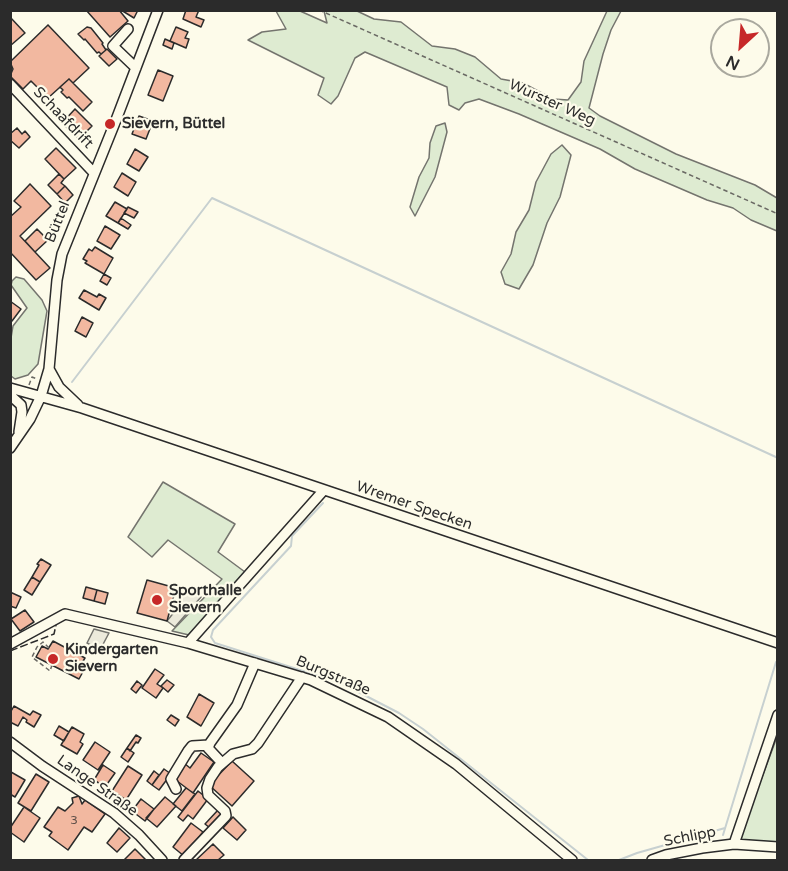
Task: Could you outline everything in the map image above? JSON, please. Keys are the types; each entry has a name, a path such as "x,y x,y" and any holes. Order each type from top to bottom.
{"street":[{"name":"Büttel","path":"10,448 41,396 49,369 57,280 62,254 158,10"},
{"path":"128,29 113,46 136,68"},
{"name":"Schaafdrift","path":"10,84 94,173"},
{"path":"49,369 59,387 82,408"},
{"name":"Wremer Specken","path":"10,388 82,408 777,643"},
{"path":"10,394 21,405 18,438"},
{"path":"188,643 323,491"},
{"name":"Burgstraße","path":"10,644 65,614 188,643 302,677 398,723 456,764 572,861"},
{"path":"222,763 212,755 208,748 237,705 255,663"},
{"path":"184,861 226,816 225,811 208,795 207,788 210,779 222,763 233,754 252,749 258,743 302,677"},
{"path":"734,844 777,715"},
{"name":"Lange Straße","path":"10,742 114,813 139,835 162,861"},
{"path":"176,789 171,779 188,751 192,746 209,745"},
{"name":"Schlipp","path":"652,861 666,855 734,844 777,847"}],"path":[{"name":"Wurster Weg","path":"319,10 777,214"},
{"path":"49,648 43,642 37,647 32,657 50,671 52,665"}],"green space":[{"path":"276,11 300,11 327,23 324,11 357,11 374,19 401,22 432,46 455,49 475,57 501,79 523,83 553,99 568,100 581,82 584,61 607,11 621,11 611,30 603,54 589,108 600,116 676,154 755,185 777,198 777,231 751,220 733,208 707,200 635,169 600,149 519,114 479,99 465,103 459,110 449,105 447,87 365,52 355,58 338,96 331,104 318,95 324,78 248,40 262,32 286,29"},
{"path":"445,123 447,132 435,177 415,216 410,207 419,177 429,158 430,143 436,126"},
{"path":"562,145 571,155 560,197 547,223 533,265 519,289 505,284 501,272 511,254 516,232 529,210 536,182 551,154"},
{"path":"16,277 24,279 42,300 47,311 38,364 28,375 15,379 11,376 13,326 27,308 11,285"},
{"path":"163,482 235,524 218,552 245,572 189,635 172,631 222,579 168,540 152,557 128,537"},
{"path":"777,737 777,844 738,841"}],"shaded area":[{"path":"189,587 201,597 175,627 167,621 179,606 175,603"},
{"path":"94,629 109,633 100,650 87,643"}],"building":[{"path":"86,10 119,10 128,21 110,37"},
{"path":"121,10 138,10 134,18"},
{"path":"186,10 199,10 196,17 204,20 201,27 183,19"},
{"path":"10,17 25,33 10,46"},
{"path":"48,25 89,68 73,83 69,79 48,98 31,81 23,89 10,76 13,69 10,62"},
{"path":"87,27 91,28 103,43 106,50 101,54 97,53 78,34"},
{"path":"176,27 188,32 185,38 189,39 186,48 170,41"},
{"path":"165,39 174,43 172,49 163,45"},
{"path":"107,49 117,59 109,66 99,56"},
{"path":"158,70 173,76 163,101 148,95"},
{"path":"69,79 92,102 83,111 61,92 63,90 60,87"},
{"path":"75,109 92,126 79,139 62,123"},
{"path":"139,116 153,121 146,139 132,134"},
{"path":"17,128 22,134 25,131 30,137 19,148 10,140 10,134"},
{"path":"56,148 76,168 64,179 45,159"},
{"path":"135,149 148,157 139,171 127,164"},
{"path":"122,173 136,182 128,196 114,187"},
{"path":"59,174 64,179 61,183 65,186 57,194 48,185"},
{"path":"30,184 51,206 20,236 50,268 36,280 10,252 10,217 21,207 14,201"},
{"path":"65,186 73,195 65,203 57,194"},
{"path":"115,202 127,209 118,223 106,216"},
{"path":"128,207 138,212 134,218 124,213"},
{"path":"121,218 131,225 128,229 118,223"},
{"path":"105,226 120,235 111,249 97,241"},
{"path":"37,229 48,240 35,252 25,241"},
{"path":"95,247 113,258 104,274 85,263 87,261 83,259 89,249 92,251"},
{"path":"104,274 111,278 107,285 100,281"},
{"path":"84,290 97,297 99,294 106,298 99,310 79,298"},
{"path":"10,301 21,309 12,321 10,320"},
{"path":"82,317 93,323 86,337 75,331"},
{"path":"41,559 51,565 40,582 32,577"},
{"path":"32,577 40,582 32,595 24,590"},
{"name":"Sporthalle Sievern","path":"147,580 176,588 167,621 137,613"},
{"path":"86,587 97,590 94,601 83,598"},
{"path":"97,590 108,593 105,604 94,601"},
{"path":"10,592 21,597 16,608 10,606"},
{"path":"25,610 34,622 20,631 11,619"},
{"path":"53,641 85,658 80,666 85,668 79,679 36,657 42,646 48,649"},
{"path":"155,669 164,675 157,684 163,688 156,698 142,688"},
{"path":"167,680 174,685 168,692 161,686"},
{"path":"137,681 142,685 136,693 131,689"},
{"path":"199,694 214,703 201,726 187,717"},
{"path":"14,706 30,715 33,711 41,715 34,727 23,717 18,726 10,722 10,713"},
{"path":"171,715 179,720 175,726 167,720"},
{"path":"59,726 69,732 64,741 54,735"},
{"path":"72,727 84,734 80,742 83,744 77,754 61,745"},
{"path":"136,735 141,738 130,751 127,748"},
{"path":"95,742 110,752 98,770 83,760"},
{"path":"127,748 134,753 128,762 121,757"},
{"path":"201,753 214,762 193,793 173,778 184,763 190,768"},
{"path":"232,761 254,781 232,806 209,785"},
{"path":"103,765 115,773 105,787 94,780"},
{"path":"128,766 142,775 126,800 112,791"},
{"path":"164,769 171,774 159,790 152,785"},
{"path":"154,771 159,775 152,785 147,781"},
{"path":"11,772 25,780 15,797 10,794"},
{"path":"36,774 49,782 31,811 18,803"},
{"path":"186,788 195,794 182,811 173,804"},
{"path":"198,791 208,799 193,819 188,815 183,821 178,817"},
{"path":"79,796 82,804 85,800 105,814 92,832 84,827 68,850 49,836 52,832 44,827 58,807 65,811 73,803 72,798"},
{"path":"165,797 176,806 157,827 146,818"},
{"path":"141,799 154,809 145,821 132,811"},
{"path":"24,807 40,818 24,842 10,832 10,828"},
{"path":"218,810 222,814 210,828 205,824"},
{"path":"233,817 246,830 237,840 223,828"},
{"path":"191,823 203,832 184,856 173,847"},
{"path":"119,828 130,838 117,852 107,843"},
{"path":"213,844 224,855 218,860 196,860"},
{"path":"135,849 146,860 124,860"}],"waterway":[{"path":"72,382 212,198 778,458"},
{"path":"323,503 292,536 291,546 213,630 211,637 215,643 341,683 399,713 423,729 588,860"},
{"path":"723,835 776,662"},
{"path":"619,860 725,828"}],"fence":[{"path":"10,651 54,634 56,625"}],"place":[{"name":"Sievern, Büttel","path":"110,124"},
{"name":"Sporthalle Sievern","path":"157,600"},
{"name":"Kindergarten Sievern","path":"53,659"}]}
